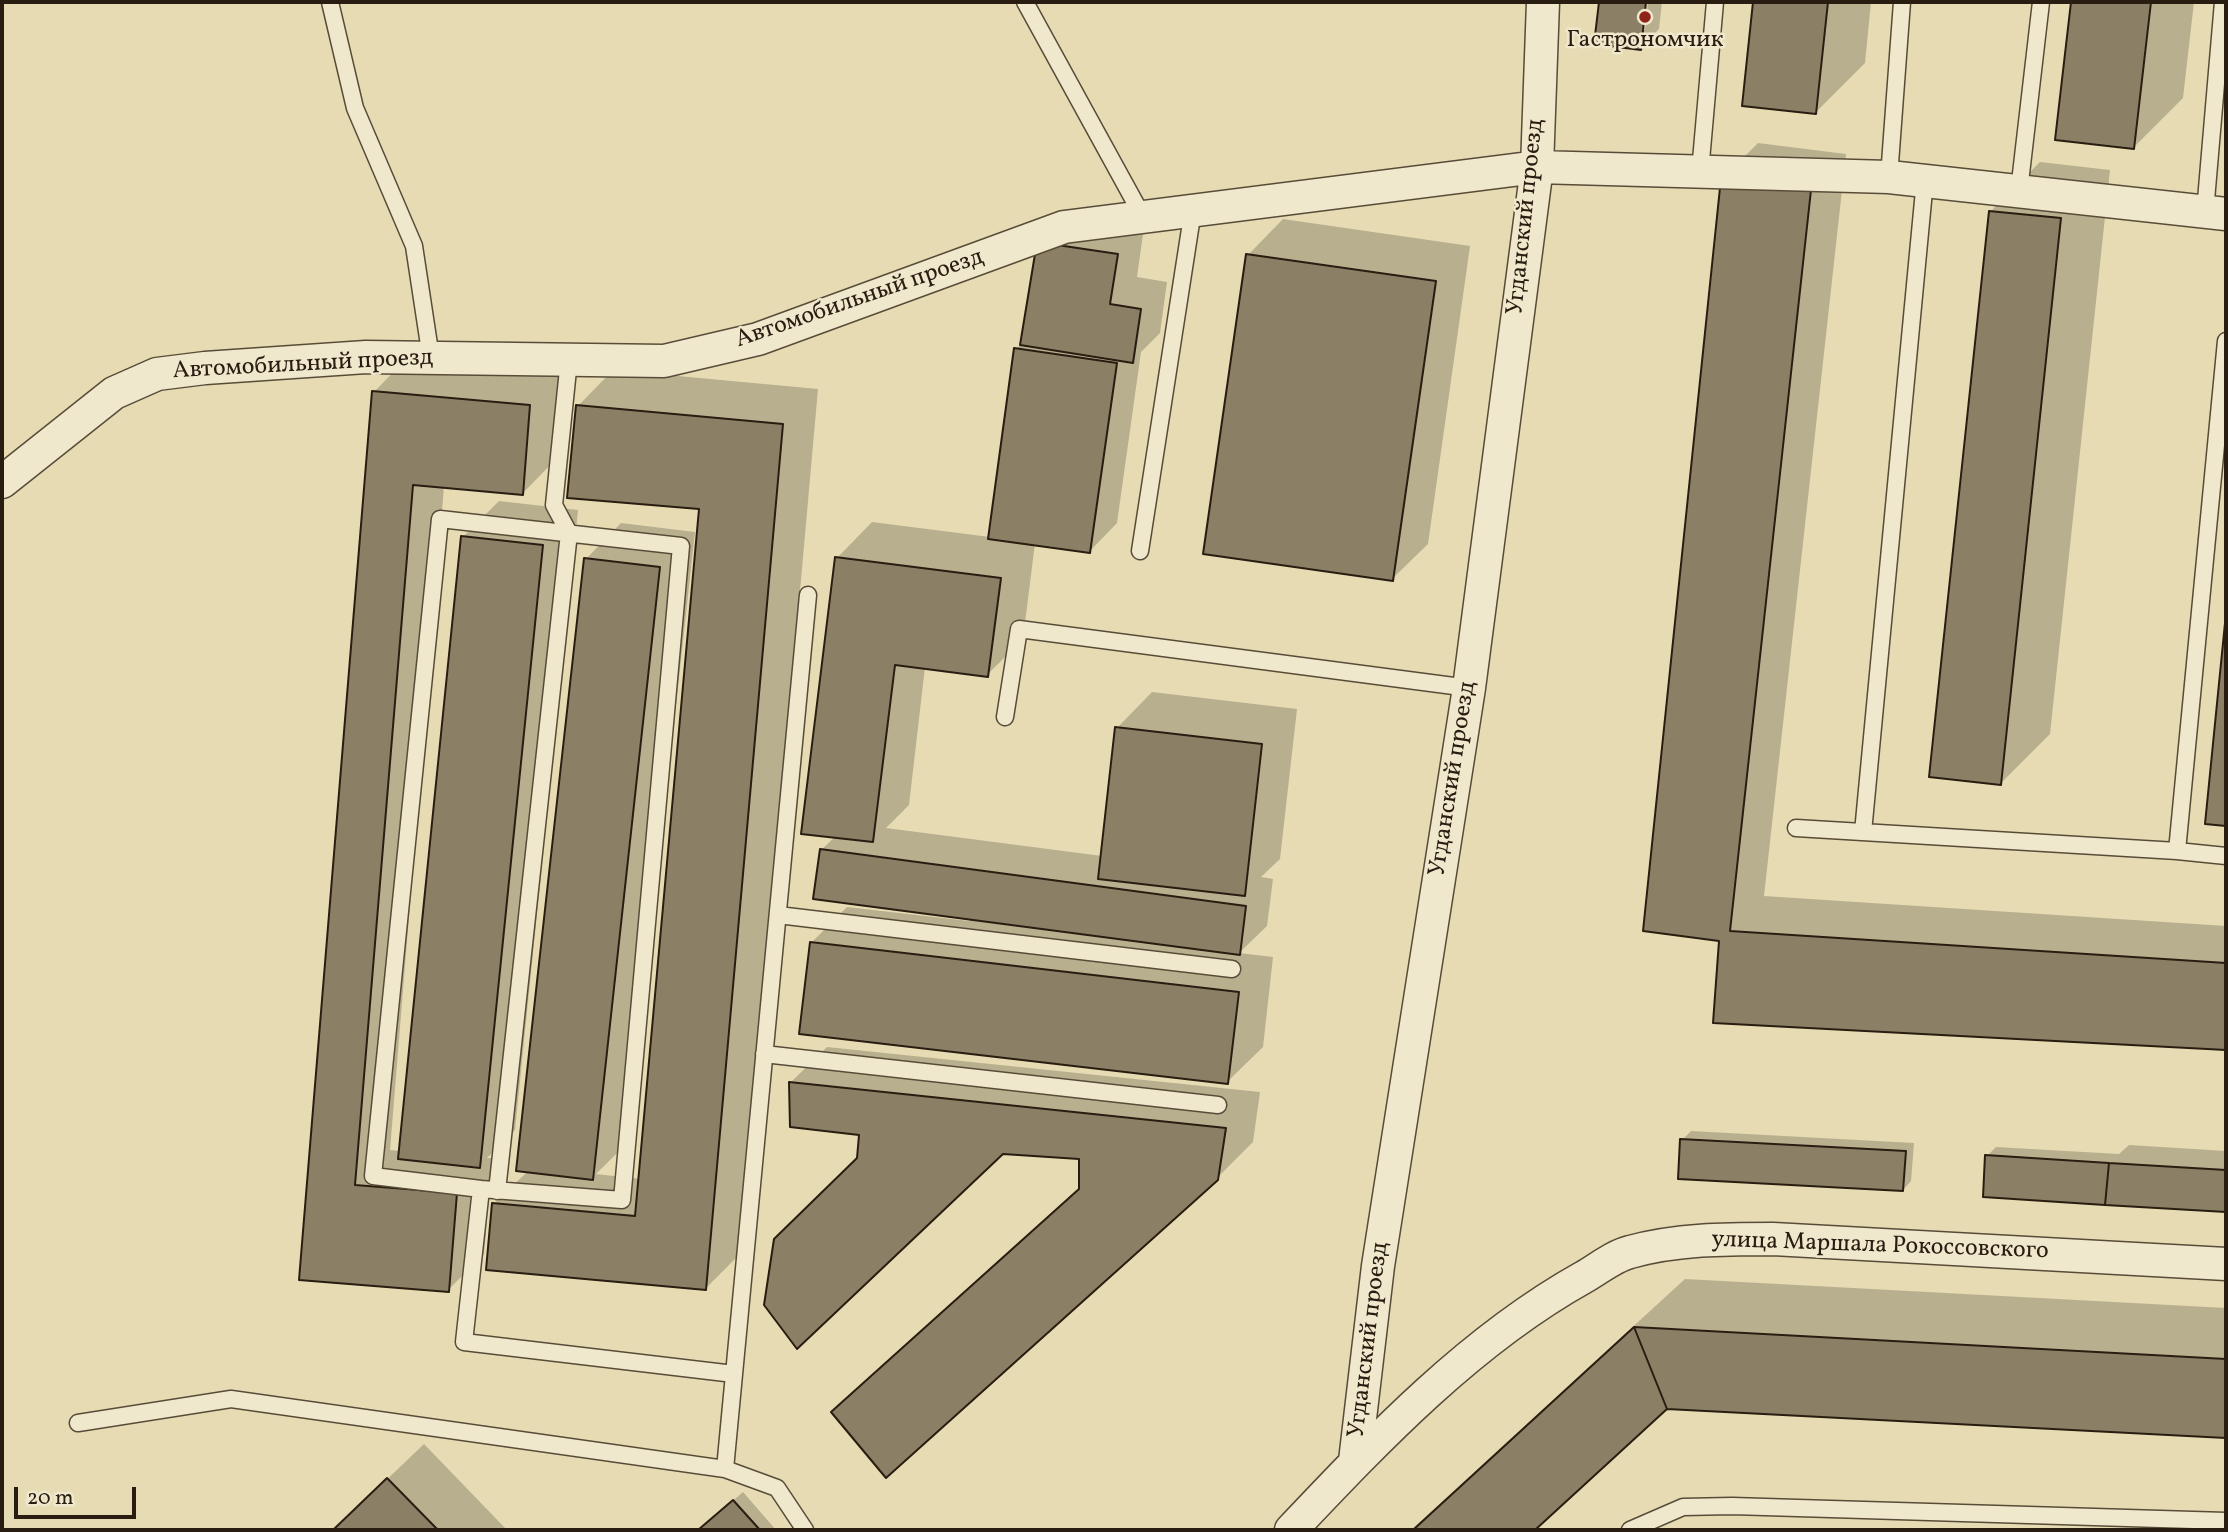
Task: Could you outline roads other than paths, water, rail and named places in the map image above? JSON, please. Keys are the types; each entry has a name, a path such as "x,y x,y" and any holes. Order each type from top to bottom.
{"street":[{"name":"Угданский проезд","path":"1291,1530 1355,1461 1378,1266 1469,688 1536,167 1543,2"},
{"name":"Автомобильный проезд","path":"2,482 114,393 157,374 366,357 664,361 758,339 1065,226 1536,167 1889,177 2216,213"},
{"name":"улица Маршала Рокоссовского","path":"1355,1461 1448,1376 1549,1296 1628,1252 1700,1239 1773,1239 2226,1264"}],"lane":[{"path":"330,2 355,108 414,246 431,358"},
{"path":"1025,2 1143,217"},
{"path":"1700,172 1715,2"},
{"path":"1889,177 1902,2"},
{"path":"2020,191 2041,2"},
{"path":"2216,213 2223,2"},
{"path":"1863,832 1925,180"},
{"path":"1140,551 1193,210"},
{"path":"2178,851 2226,341"},
{"path":"569,359 554,505 569,533 489,1190 464,1342 734,1374"},
{"path":"440,519 681,546 622,1200 489,1190 373,1176 440,519"},
{"path":"725,1468 808,595"},
{"path":"1004,717 1019,629 1469,688"},
{"path":"1796,828 2226,856"},
{"path":"778,915 1232,969"},
{"path":"764,1055 1218,1105"},
{"path":"78,1423 231,1399 725,1468 777,1488 805,1530"},
{"path":"1630,1530 1683,1507 2226,1521"}],"place":[{"name":"Гастрономчик","path":"1645,17"}]}
